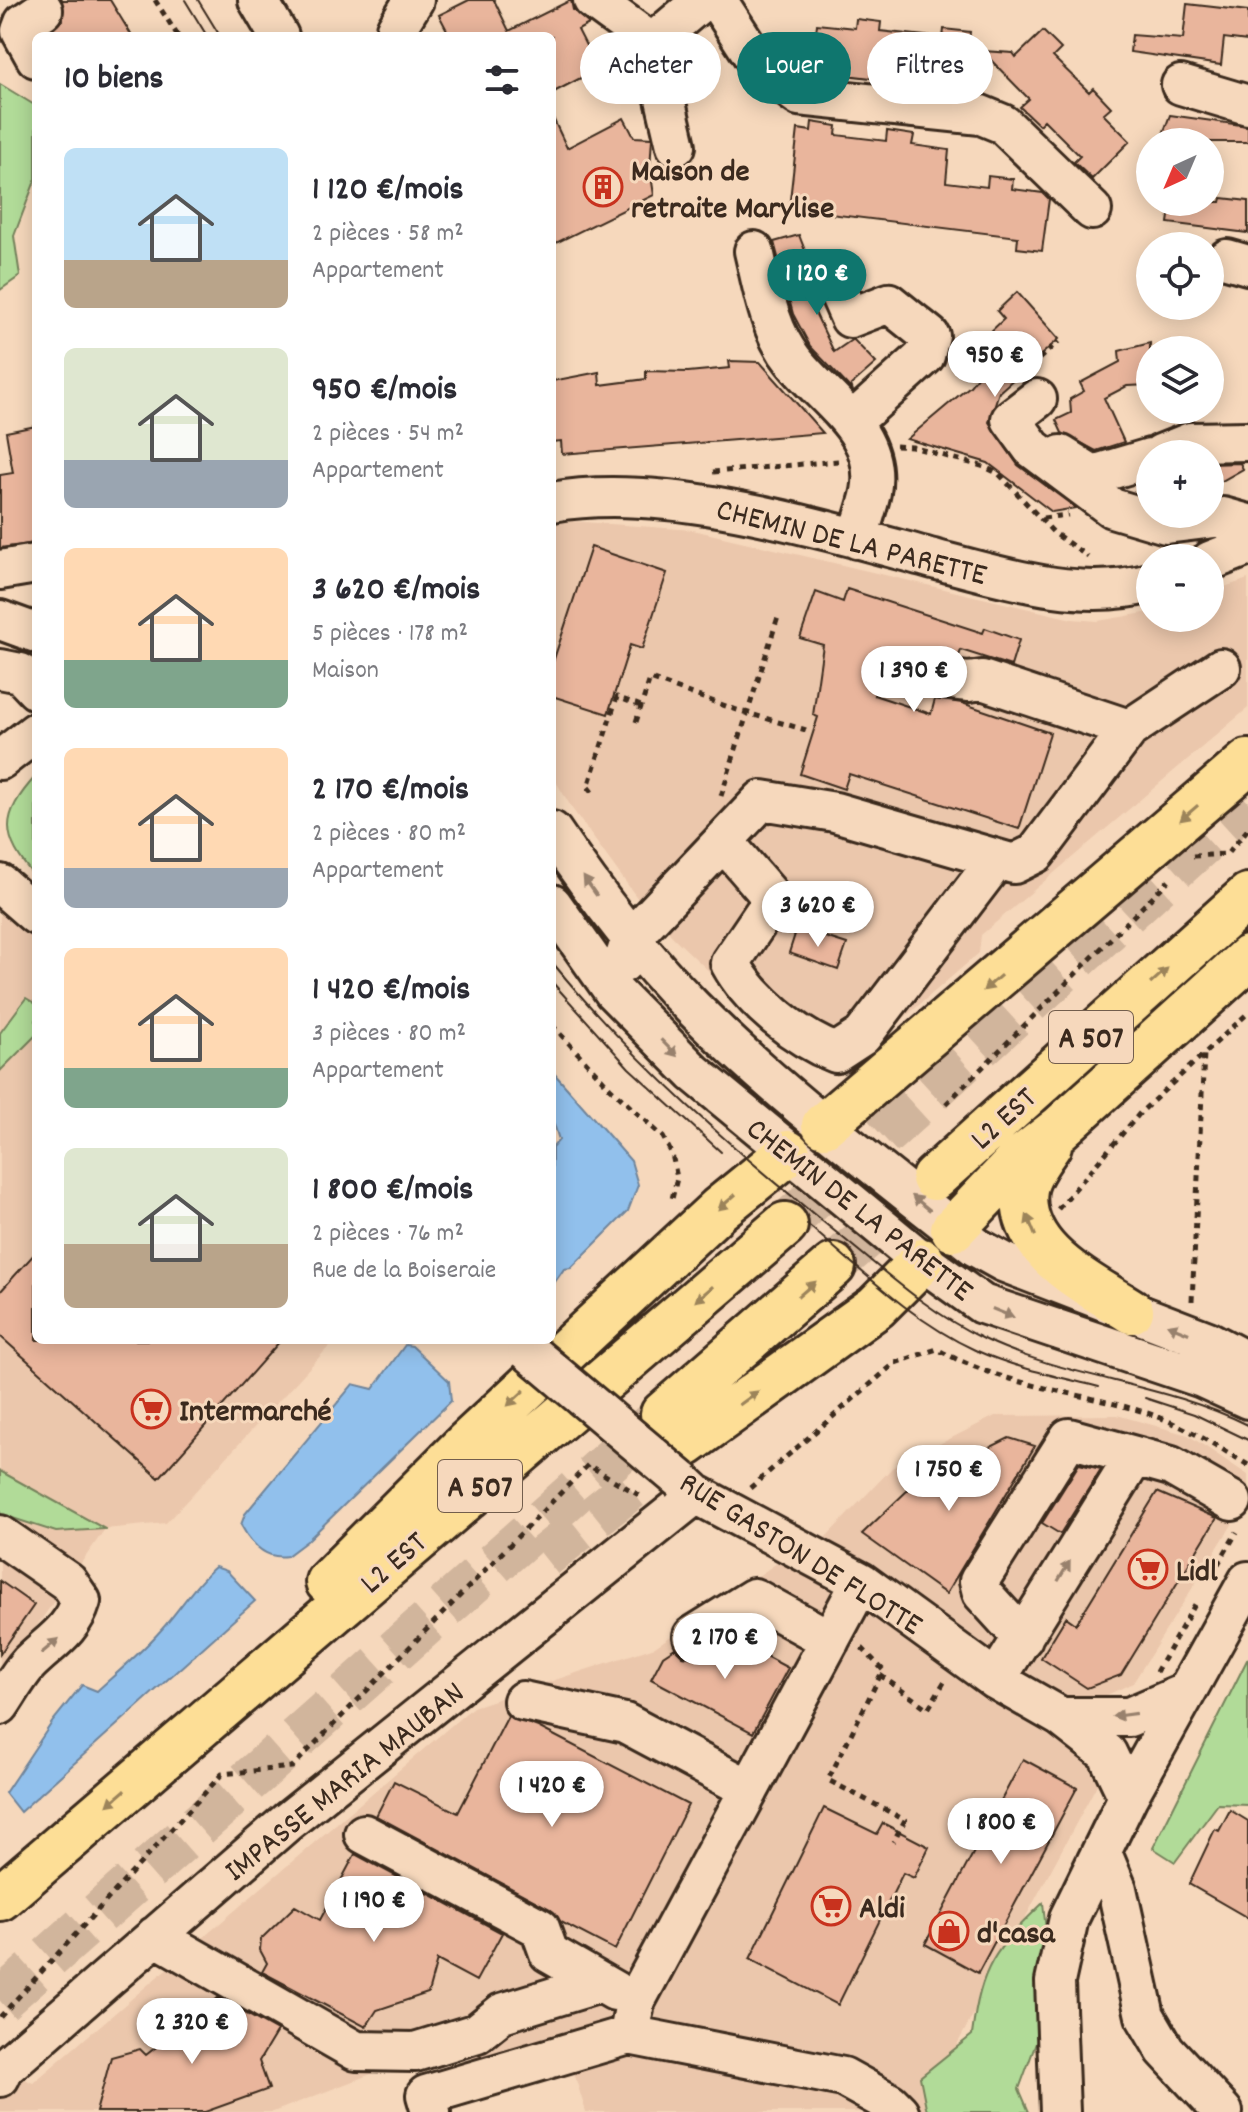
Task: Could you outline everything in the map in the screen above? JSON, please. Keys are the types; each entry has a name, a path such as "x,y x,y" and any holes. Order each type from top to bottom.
{"highway":[{"path":"824,1125 1248,762"},
{"name":"L2 EST","path":"934,1178 1248,896"},
{"path":"953,1229 1019,1160 1059,1129 1248,958"},
{"path":"1059,1129 1025,1186 1025,1206 1033,1232 1070,1273 1131,1311"},
{"path":"175,1748 220,1689 468,1442 719,1209 788,1153"},
{"name":"L2 EST","path":"0,1898 785,1225"},
{"path":"682,1458 876,1307 922,1261"},
{"path":"682,1458 833,1266"}],"street":[{"path":"234,0 248,32"},
{"path":"258,0 277,32"},
{"path":"396,32 414,0"},
{"path":"593,0 637,32"},
{"path":"665,32 703,0"},
{"path":"717,0 761,68 799,96 981,115 1003,124 1092,210"},
{"path":"32,51 21,31 24,23 43,10"},
{"path":"1181,85 1248,105"},
{"path":"666,104 676,146"},
{"path":"754,251 770,317 791,359 860,435 872,490 857,539"},
{"path":"832,277 850,318 889,303 930,336 925,356 860,435"},
{"path":"1037,399 1011,419 1032,448 1112,508 1166,524 1223,517 1248,524"},
{"path":"1224,441 1248,441"},
{"path":"1032,448 1054,450 1093,475 1136,462"},
{"name":"CHEMIN DE LA PARETTE","path":"556,501 583,497 706,504 995,575 1083,591 1136,585"},
{"path":"1224,555 1248,546"},
{"path":"0,570 32,565"},
{"path":"0,620 32,632"},
{"path":"614,992 631,938 725,843 762,800 835,812 1014,864 1036,853 1129,729 1221,668"},
{"path":"0,669 20,673 32,686"},
{"path":"942,679 982,680 1129,729"},
{"path":"0,760 32,735"},
{"name":"CHEMIN DE LA PARETTE","path":"556,837 595,895 631,938 670,983 738,1051 953,1229 1003,1262 1191,1334 1248,1362"},
{"path":"725,843 768,893 768,907 730,963 740,982 811,1044 836,1053 862,1036 997,859"},
{"path":"0,884 32,912"},
{"name":"CHEMIN DE LA PARETTE","path":"556,910 614,992 694,1073 922,1261 982,1304 1202,1378 1248,1399"},
{"path":"788,1153 824,1125"},
{"path":"922,1261 953,1229"},
{"name":"RUE GASTON DE FLOTTE","path":"523,1346 996,1680 1061,1717 1107,1753 1128,1797"},
{"path":"1023,1638 982,1593 979,1581 1069,1438 1171,1466 1238,1510"},
{"path":"996,1680 1135,1456"},
{"name":"IMPASSE MARIA MAUBAN","path":"0,2077 4,2068 287,1822 682,1458"},
{"path":"0,1535 68,1582 81,1601 76,1617 60,1638 28,1664 0,1705"},
{"path":"1060,2112 1055,1982 1069,1918 1183,1694 1231,1577"},
{"path":"431,2112 426,2095 632,2019 749,1789 861,1582"},
{"path":"693,1636 754,1598 834,1632"},
{"name":"RUE GASTON DE FLOTTE","path":"1061,1717 1129,1717 1183,1694"},
{"path":"523,1701 625,1723 749,1789"},
{"path":"364,1834 540,1928 549,1953 600,1983 632,2019 843,2077 890,2103 899,2112"},
{"path":"1102,1853 1117,1889 1145,2016 1165,2050 1223,2112"},
{"path":"155,1936 356,2051 415,2052 477,2033 502,2013 600,1983"}],"path":[{"path":"155,0 175,32"},
{"path":"860,435 985,467 999,474 1053,532 1136,583"},
{"path":"720,799 778,617"},
{"path":"636,722 650,679 806,730"},
{"path":"592,792 588,787 617,697 641,706"},
{"path":"1181,867 1193,856 1227,854 1248,829"},
{"path":"946,1104 1170,878"},
{"path":"1054,1213 1140,1113 1248,1013"},
{"path":"556,1029 610,1088 663,1137 672,1154 677,1178 665,1215"},
{"path":"1191,1334 1204,1053"},
{"path":"745,1492 895,1363 937,1349 1016,1383 1142,1411 1191,1430 1248,1465"},
{"path":"0,2017 222,1774 292,1767 588,1465 651,1503"},
{"path":"1231,1577 1238,1510"},
{"path":"1129,1717 1198,1598"},
{"path":"834,1632 883,1670 828,1780 905,1820 893,1842"},
{"path":"880,1675 928,1709 939,1694"}],"shaded area":[{"path":"569,521 693,530 1072,619 1098,621 1136,614 1136,632 1224,632 1224,587 1248,579 1248,708 981,935 979,953 838,1075 809,1066 674,938 638,899 556,782 556,523"},
{"path":"32,888 32,1344 331,1344 166,1523 105,1529 0,1678 0,916"},
{"path":"1117,1415 1188,1435 1248,1475 1248,1499 1133,1683 1098,1699 1090,1757 1100,1779 932,2091 940,2112 586,2112 568,2054 477,2066 471,2058 384,2069 273,2112 0,2112 0,2067 33,2083 473,1707 655,1647 806,1543 825,1538 892,1468 995,1416"}],"green space":[{"path":"0,84 32,104 32,189 14,236 20,276 0,290"},
{"path":"32,781 32,873 16,850 9,826 24,790"},
{"path":"26,998 32,1002 32,1039 0,1071 0,1033"},
{"path":"0,1471 105,1529 56,1532 0,1514"},
{"path":"1248,1658 1248,1805 1218,1804 1175,1862 1153,1848"},
{"path":"1043,1903 1049,1957 1043,2024 1019,2089 1029,2112 927,2112 920,2077 972,2035 980,1992 992,1961 1012,1934"}],"water":[{"path":"556,1076 631,1161 638,1185 628,1211 571,1268 564,1269 556,1280 556,1143 559,1140 556,1130"},
{"path":"405,1345 412,1346 449,1381 451,1401 307,1541 287,1556 265,1553 241,1525 245,1514 353,1384 373,1389"},
{"path":"215,1567 227,1571 255,1601 20,1812 5,1793 53,1721 82,1685 97,1691 138,1653"}],"building":[{"path":"62,0 110,0 130,32 52,32 63,19"},
{"path":"469,0 494,0 509,31 571,0 573,10 589,24 578,30 580,78 556,91 556,32 448,32 439,15"},
{"path":"1187,4 1248,11 1248,41 1224,38 1221,65 1130,52 1132,35 1183,39"},
{"path":"856,19 881,22 880,31 889,32 867,32 867,78 851,76 851,32 816,32 817,24 855,28"},
{"path":"1043,31 1061,49 1053,57 1089,92 1093,88 1111,107 1103,114 1130,141 1092,179 1074,162 1080,156 1044,120 1039,125 1020,107 1029,99 993,62 993,52 1013,53 1016,57"},
{"path":"1170,115 1248,126 1248,142 1224,142 1224,128 1165,128"},
{"name":"Maison de retraite Marylise","path":"624,118 634,137 652,138 650,169 654,195 556,243 556,125 567,148"},
{"path":"812,122 837,126 836,135 886,141 887,131 914,135 912,145 949,150 946,182 987,187 988,176 1013,179 1012,189 1043,193 1049,199 1042,251 1017,248 1018,237 789,209 798,129 811,131"},
{"path":"1224,198 1248,201 1248,233 1168,223 1169,216 1224,216"},
{"path":"799,235 811,266 795,271 834,352 853,339 876,363 851,385 853,391 810,346 793,314 774,242"},
{"path":"1017,292 1059,339 999,392 989,422 1018,465 1076,508 1052,512 988,463 907,439 970,386 985,367 970,351 1004,319 997,311"},
{"path":"1136,347 1136,386 1127,386 1104,398 1124,442 1096,451 1062,433 1056,420 1071,413 1070,399 1084,391 1080,383 1120,362 1119,351"},
{"path":"729,361 760,362 823,433 562,454 561,441 556,442 556,380 599,372 600,385 646,379 646,371 688,372 730,368"},
{"path":"32,427 32,544 0,548 0,475 13,473 6,432"},
{"path":"1240,463 1243,469 1224,480 1224,464"},
{"path":"591,547 667,573 642,649 630,645 608,714 556,697 556,653"},
{"path":"847,589 983,633 985,628 1019,640 1011,666 961,650 958,659 930,661 889,648 874,695 931,714 935,699 962,703 1050,733 1019,829 849,774 844,789 800,774 818,717 813,715 823,645 800,638 816,592 843,602"},
{"path":"797,928 847,944 838,970 789,953"},
{"name":"Intermarché","path":"32,1256 32,1344 277,1344 159,1478 0,1336 0,1292"},
{"path":"1009,1438 1035,1446 946,1594 862,1534 912,1486"},
{"path":"1079,1464 1101,1469 1060,1534 1042,1523"},
{"name":"Lidl","path":"1157,1492 1217,1518 1121,1675 1087,1688 1041,1658 1066,1617 1076,1624"},
{"path":"0,1581 34,1605 0,1654"},
{"path":"732,1638 788,1668 753,1733 651,1679 663,1656 675,1648 683,1656 695,1658"},
{"path":"508,1716 538,1727 688,1805 615,1950 561,1922 550,1909 376,1816 394,1781 458,1813"},
{"path":"1023,1759 1077,1788 978,1973 925,1944"},
{"name":"Aldi","path":"824,1808 877,1834 883,1823 929,1847 914,1878 903,1873 838,2005 750,1959"},
{"path":"1230,1810 1248,1821 1248,1918 1189,1884 1215,1829 1219,1831"},
{"path":"355,1854 502,1933 476,1981 437,1960 428,1993 377,2010 366,2027 262,1972 267,1963 260,1950 261,1939 295,1906 320,1920"},
{"path":"218,1998 277,2031 259,2061 269,2089 205,2112 96,2112 111,2057 140,2049 146,2055"}],"tunnel":[{"path":"785,1225 1248,802"},
{"path":"833,1266 934,1178"},
{"path":"0,2001 663,1414"},
{"path":"544,1557 686,1444"}],"tram line":[{"path":"185,0 205,32"},
{"path":"198,0 218,32"},
{"path":"556,967 617,1036 687,1105 799,1202 944,1317 1016,1352 1183,1399 1248,1425"},
{"path":"556,986 629,1068 721,1152"},
{"path":"807,1224 887,1293 952,1338 1005,1362 1099,1387"},
{"path":"1145,1398 1194,1414 1248,1440"}],"place":[{"name":"Maison de retraite Marylise","path":"603,187"},
{"name":"Intermarché","path":"151,1409"},
{"name":"Lidl","path":"1148,1569"},
{"name":"Aldi","path":"831,1906"},
{"name":"d'casa","path":"949,1931"}]}
